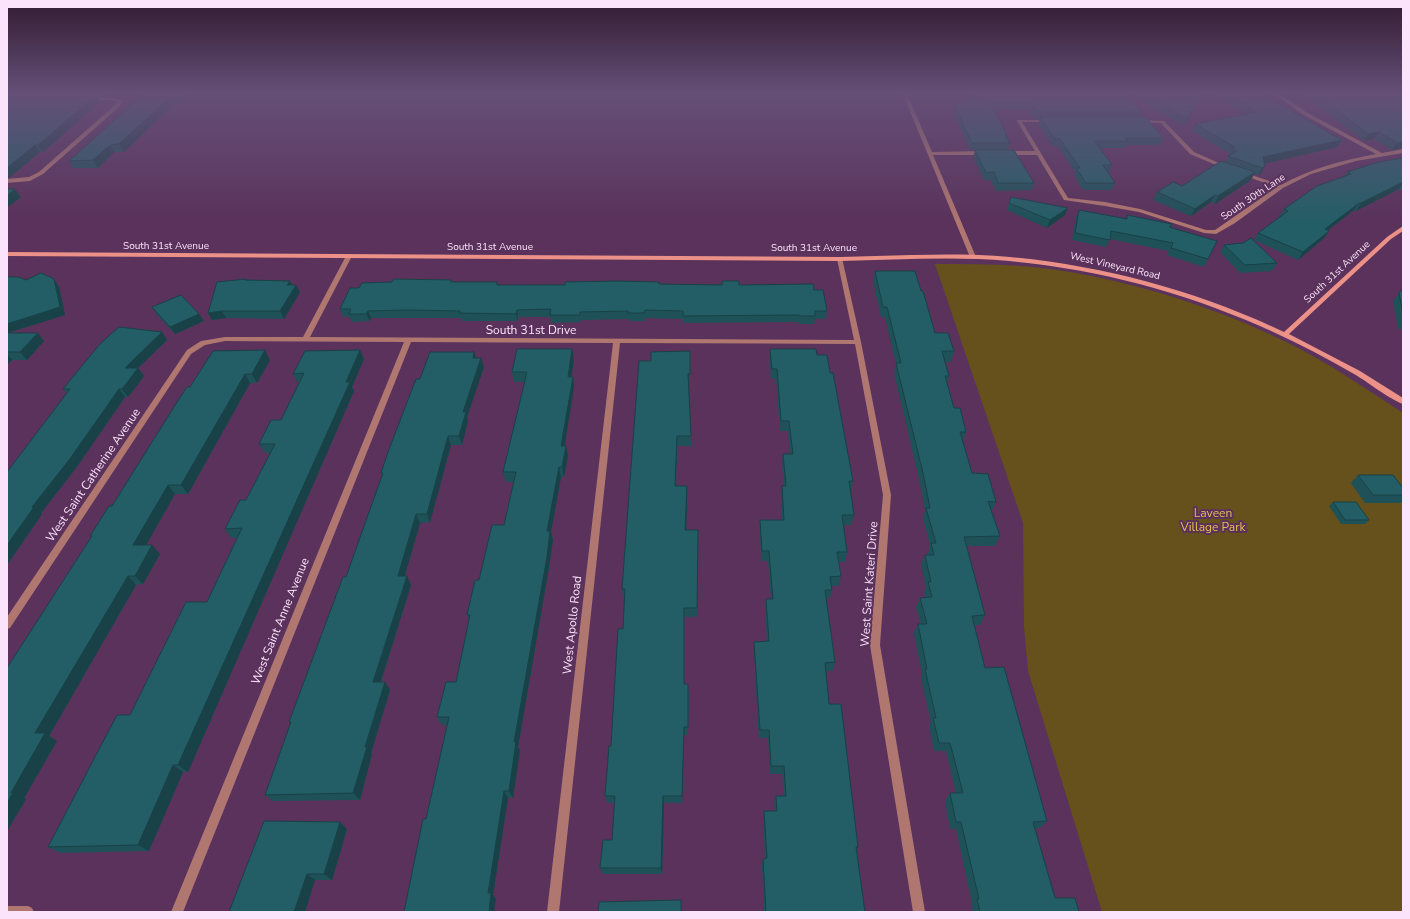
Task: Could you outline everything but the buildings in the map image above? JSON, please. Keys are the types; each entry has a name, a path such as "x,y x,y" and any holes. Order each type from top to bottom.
{"street":[{"path":"7,181 30,180 41,174 82,137"},
{"path":"923,137 973,257"},
{"path":"999,153 1037,153 1028,137"},
{"path":"1176,137 1192,153 1230,169"},
{"path":"1348,137 1380,154"},
{"name":"South 30th Lane","path":"1037,153 1066,199 1112,205 1140,211 1206,232 1216,232 1281,187 1314,171 1353,159 1403,151"},
{"path":"930,154 991,154"},
{"path":"1237,171 1281,187"},
{"name":"South 31st Avenue","path":"1286,333 1389,238 1403,228"},
{"name":"South 31st Avenue","path":"7,254 840,259 973,257"},
{"path":"305,340 349,256"},
{"name":"West Vineyard Road","path":"973,257 1070,266 1122,276 1190,295 1233,310 1286,333 1357,371 1403,401"},
{"name":"West Saint Kateri Drive","path":"840,259 858,342 887,495 875,645 919,912"},
{"name":"South 31st Drive","path":"203,343 225,339 858,342"},
{"name":"West Saint Anne Avenue","path":"177,912 408,340"},
{"name":"West Apollo Road","path":"553,912 617,342"},
{"name":"West Saint Catherine Avenue","path":"7,625 189,352 203,343"},
{"path":"7,912 28,912"}],"green space":[{"name":"Laveen Village Park","path":"935,264 1007,265 1050,269 1122,283 1196,304 1267,333 1300,349 1332,367 1403,413 1403,912 1102,912 1028,671 1024,627 1023,523"}]}
